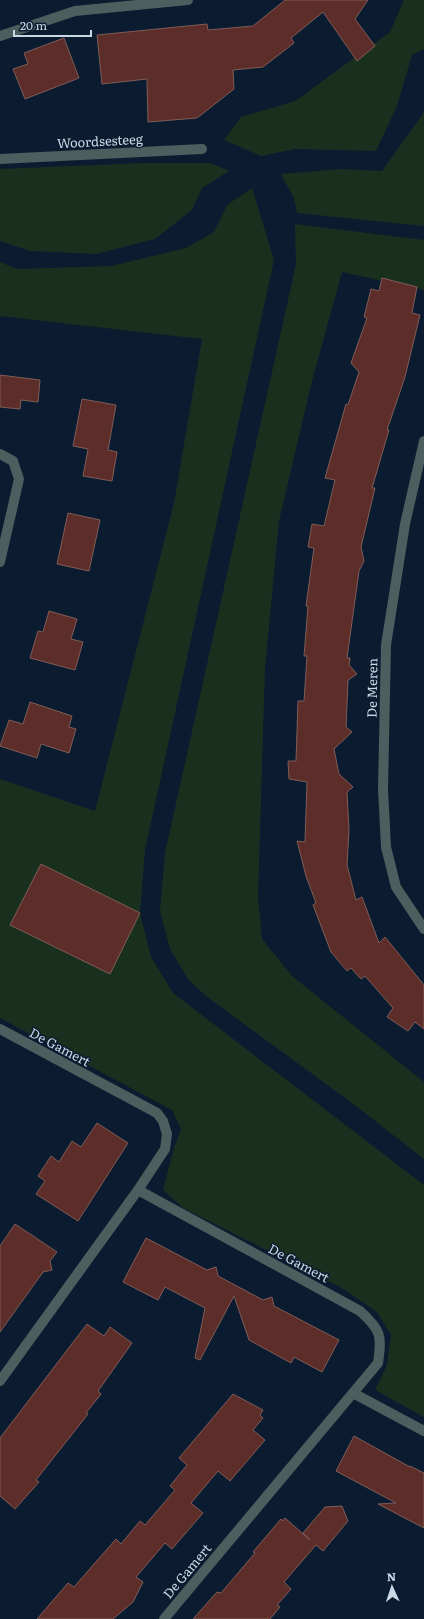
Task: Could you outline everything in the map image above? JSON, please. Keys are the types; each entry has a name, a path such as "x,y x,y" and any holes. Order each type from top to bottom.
{"street":[{"path":"0,36 75,10 188,0"},
{"name":"Woordsesteeg","path":"0,159 202,149"},
{"name":"De Meren","path":"424,441 405,524 386,645 383,789 386,847 396,887 424,929"},
{"path":"0,454 12,461 19,479 0,562"},
{"name":"De Gamert","path":"0,1029 157,1113 163,1121 167,1134 165,1149 138,1190 0,1381"},
{"name":"De Gamert","path":"138,1190 360,1311 376,1325 381,1344 378,1363 164,1619"},
{"path":"353,1393 424,1432"}],"green space":[{"path":"404,0 424,0 424,49 412,55 397,106 376,151 295,149 261,156 224,140 241,117 295,101 390,32"},
{"path":"424,108 424,226 297,213 294,198 281,174 340,169 382,171 423,114"},
{"path":"144,163 211,163 229,171 202,188 192,210 155,239 96,254 30,251 0,241 0,169"},
{"path":"252,188 274,260 145,850 140,913 151,957 173,993 424,1185 424,1417 375,1390 387,1365 391,1335 377,1312 340,1287 183,1208 163,1190 174,1148 181,1129 172,1110 0,1018 0,779 95,811 174,503 202,339 0,316 0,262 17,269 111,266 186,248 214,232 227,205"},
{"path":"295,224 424,240 424,290 342,272 312,381 279,521 265,668 258,897 262,939 292,976 424,1082 424,1159 356,1106 206,996 188,979 170,949 160,911 165,853 296,264"}],"building":[{"path":"285,0 368,0 355,19 375,46 357,61 323,12 291,38 294,43 263,67 233,70 234,89 197,118 148,122 147,79 102,84 97,35 207,24 208,30 253,26"},
{"path":"64,38 79,78 25,99 13,69 28,64 24,53"},
{"path":"382,278 417,287 412,313 420,315 405,377 387,430 389,430 372,488 375,488 361,547 364,561 359,571 347,658 350,658 349,665 357,674 348,680 346,727 352,732 334,749 339,774 353,787 347,792 349,830 347,865 356,900 362,897 379,943 385,937 424,985 424,1029 415,1022 408,1031 387,1017 393,1008 365,976 361,979 351,968 347,971 331,952 313,905 316,903 306,876 297,841 305,842 307,782 289,779 288,761 296,761 298,701 304,701 307,656 304,656 308,606 306,606 314,548 308,547 312,524 324,526 335,480 325,478 346,404 348,405 359,372 351,363 367,318 364,317 371,289 379,291"},
{"path":"0,375 40,380 38,402 21,400 20,409 0,407"},
{"path":"82,399 116,405 108,450 117,452 112,481 83,476 88,449 73,446"},
{"path":"68,513 100,520 89,571 57,564"},
{"path":"49,611 77,619 71,639 83,642 75,670 30,658 38,631 43,632"},
{"path":"30,702 72,716 69,727 76,729 69,753 41,744 37,758 0,746 9,720 23,724"},
{"path":"41,864 140,913 110,974 10,925"},
{"path":"97,1123 128,1143 78,1221 36,1194 45,1181 38,1176 51,1156 59,1162 72,1141 81,1147"},
{"path":"15,1224 57,1252 50,1261 52,1270 43,1272 0,1332 0,1246"},
{"path":"146,1238 207,1270 216,1267 218,1276 263,1300 272,1297 274,1306 339,1340 322,1372 294,1357 291,1363 249,1340 234,1296 200,1360 195,1358 205,1308 165,1287 158,1300 123,1282"},
{"path":"87,1324 104,1336 110,1327 132,1343 98,1391 101,1394 86,1413 88,1414 36,1480 39,1482 15,1509 0,1496 0,1438"},
{"path":"233,1394 263,1410 260,1415 263,1418 253,1430 265,1440 230,1481 218,1471 191,1503 203,1513 172,1549 165,1543 136,1577 143,1582 133,1602 113,1619 37,1619 68,1583 74,1587 116,1539 121,1544 140,1521 145,1525 175,1490 170,1486 187,1465 179,1458"},
{"path":"354,1436 410,1467 424,1473 424,1528 378,1504 396,1503 336,1471"},
{"path":"342,1506 348,1521 323,1551 316,1545 284,1582 291,1589 277,1605 280,1607 270,1619 193,1619 217,1592 221,1593 255,1553 253,1552 281,1519 283,1521 285,1518 310,1540 303,1533 325,1507"}]}
